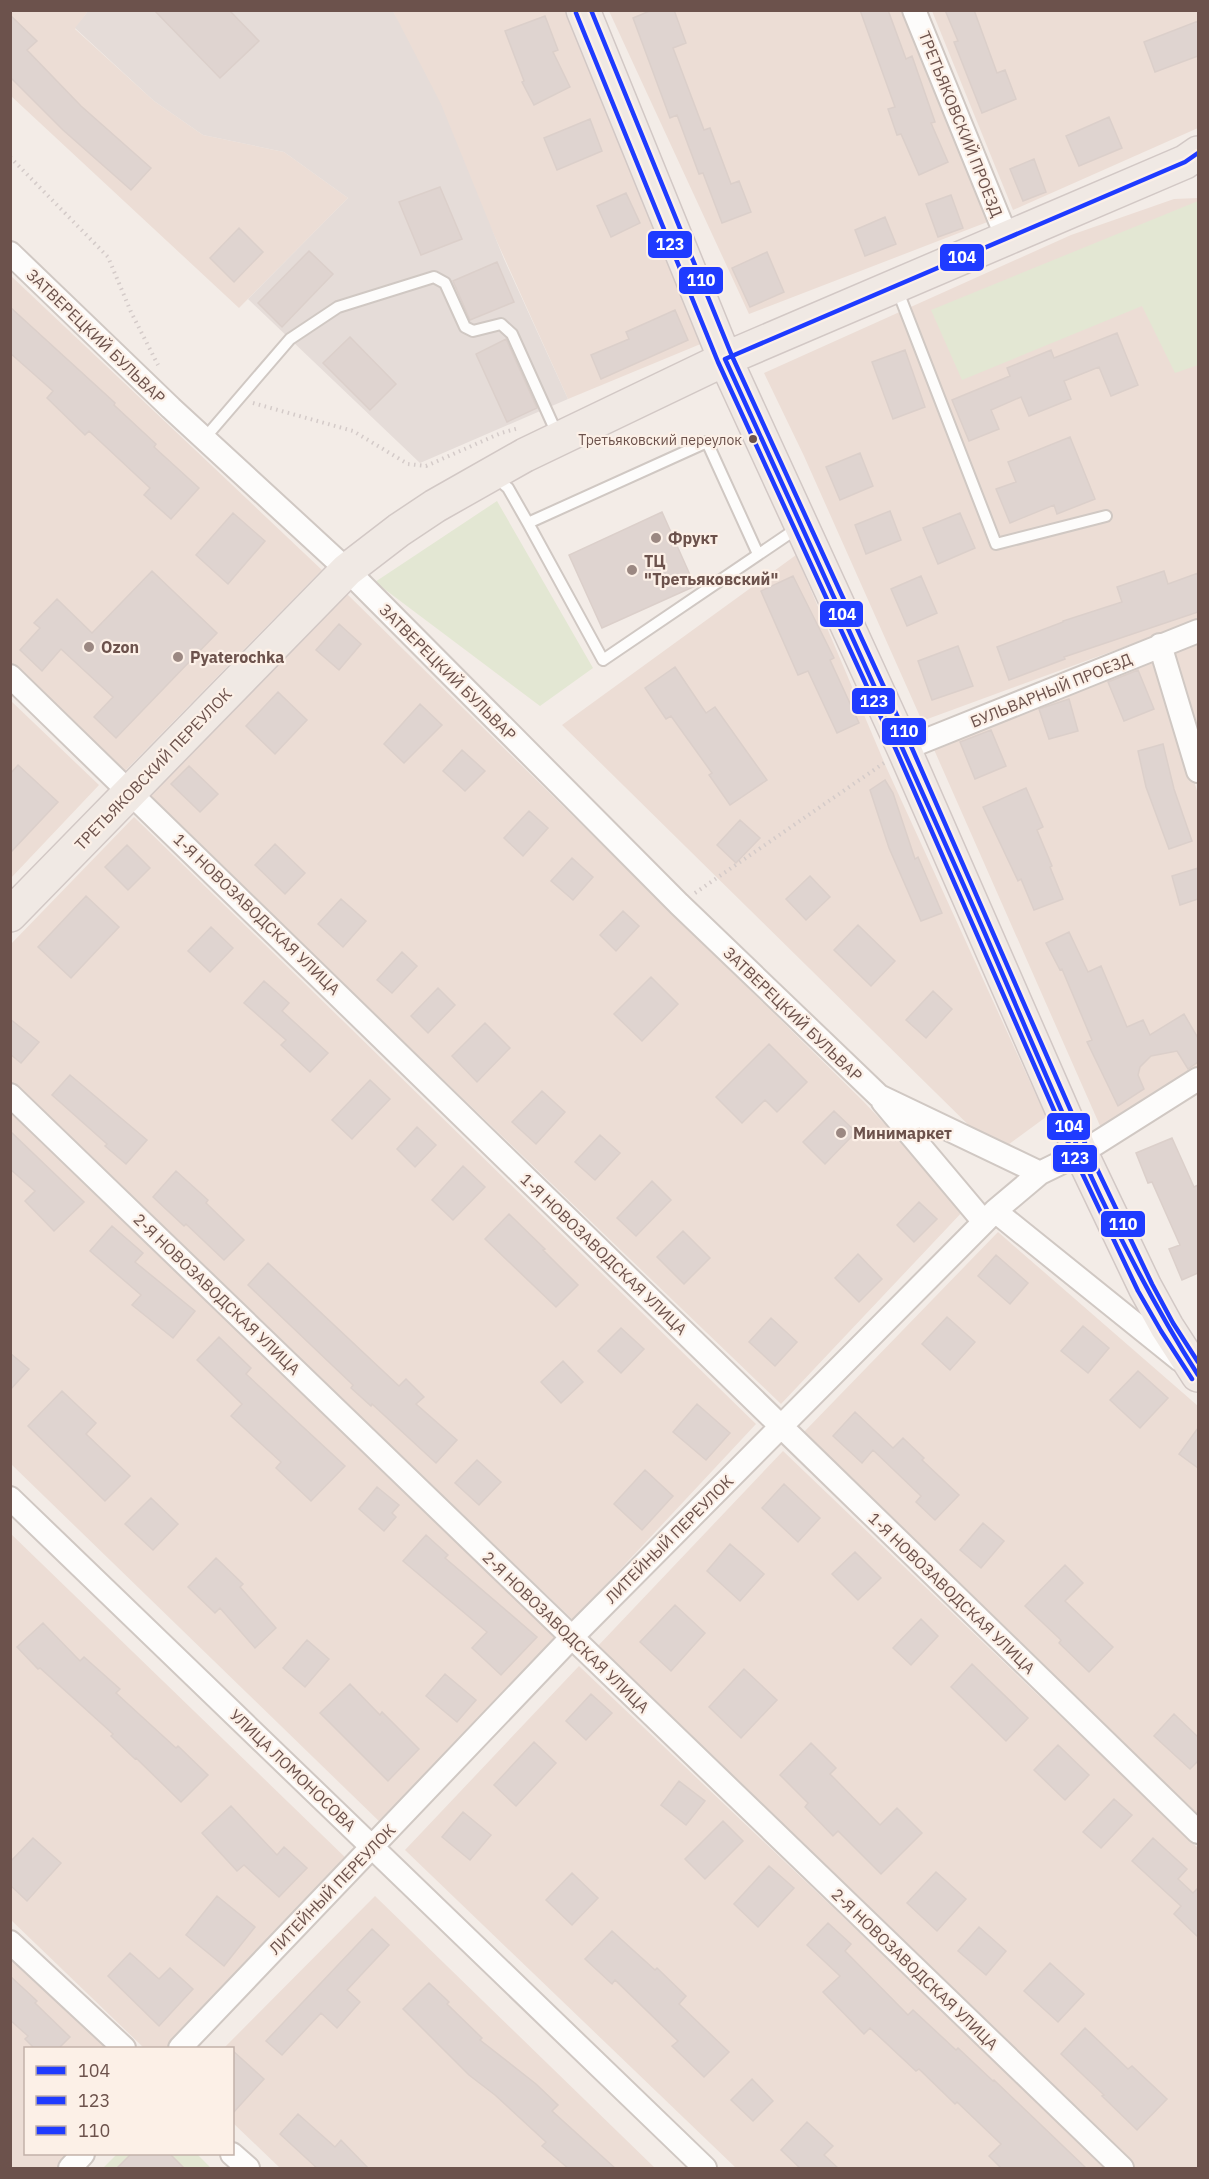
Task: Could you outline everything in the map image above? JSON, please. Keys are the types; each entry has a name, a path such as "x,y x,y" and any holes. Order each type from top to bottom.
{"main road":[{"name":"ЗАТВЕРЕЦКИЙ БУЛЬВАР","path":"584,10 725,359 904,749 1081,1153 1145,1287 1167,1328 1198,1375"},
{"name":"ТРЕТЬЯКОВСКИЙ ПЕРЕУЛОК","path":"10,915 347,570 417,518 554,429 725,359 1194,159"}],"street":[{"name":"ТРЕТЬЯКОВСКИЙ ПРОЕЗД","path":"914,10 1007,238"},
{"name":"ЗАТВЕРЕЦКИЙ БУЛЬВАР","path":"10,253 204,439 347,570 679,904 879,1096 990,1217 1198,1375"},
{"name":"БУЛЬВАРНЫЙ ПРОЕЗД","path":"904,749 1198,631"},
{"path":"1160,645 1198,771"},
{"name":"1-Я НОВОЗАВОДСКАЯ УЛИЦА","path":"10,676 131,791 1198,1832"},
{"name":"ЛИТЕЙНЫЙ ПЕРЕУЛОК","path":"182,2047 572,1638 990,1217 1040,1173 1081,1153 1198,1079"},
{"name":"2-Я НОВОЗАВОДСКАЯ УЛИЦА","path":"10,1095 1122,2169"},
{"name":"ЗАТВЕРЕЦКИЙ БУЛЬВАР","path":"879,1096 1040,1173"},
{"name":"УЛИЦА ЛОМОНОСОВА","path":"10,1498 372,1846 692,2164"},
{"path":"10,1942 122,2047"},
{"path":"70,2169 82,2155"},
{"path":"233,2155 248,2169"}],"lane":[{"path":"204,439 290,339 338,307 435,277 445,283 465,327 473,331 501,324 512,334 554,429"},
{"path":"896,286 996,544 1106,516"},
{"path":"528,523 707,442 758,554"},
{"path":"491,472 508,488 603,660 802,525"}],"path":[{"path":"10,157 108,257 131,312 160,369"},
{"path":"238,399 353,431 408,464 426,466 501,433 554,429"},
{"path":"679,904 904,749"}],"shaded area":[{"path":"10,11 88,11 75,29 154,101 203,135 284,152 348,198 239,308 11,96"},
{"path":"88,11 393,11 441,104 504,259 568,399 420,463 248,299 348,198 284,152 203,135 154,101 75,28"},
{"path":"393,11 565,11 703,343 568,399"},
{"path":"609,11 904,11 990,221 749,314"},
{"path":"932,11 1198,11 1198,128 1013,210"},
{"path":"1198,198 1198,620 922,721 804,456 764,373 1071,235 1174,199"},
{"path":"10,275 322,570 122,774 11,666"},
{"path":"796,555 887,769 1046,1117 997,1153 562,725"},
{"path":"345,592 863,1101 965,1209 781,1404 149,797"},
{"path":"1198,643 1198,730 1175,652"},
{"path":"1157,660 1198,794 1198,1068 1101,1128 932,745"},
{"path":"10,700 99,785 11,878 10,878"},
{"path":"134,817 756,1424 573,1620 11,1082 10,945"},
{"path":"10,1112 560,1637 383,1825 11,1464"},
{"path":"998,1232 1198,1406 1198,1816 803,1433"},
{"path":"783,1451 1198,1848 1198,2168 1132,2168 596,1648"},
{"path":"10,1533 350,1862 169,2047 143,2047 11,1920"},
{"path":"579,1666 1107,2168 736,2168 405,1850"},
{"path":"375,1896 655,2168 280,2168 234,2124 234,2047 225,2047"},
{"path":"10,1958 108,2047 24,2047 24,2155 70,2155 57,2168 11,2168"}],"green space":[{"path":"1198,201 1198,365 1175,373 1142,306 962,380 931,310"},
{"path":"497,501 593,668 540,706 375,582"},
{"path":"116,2155 198,2155 211,2168 103,2168"}],"building":[{"path":"154,10 229,10 259,41 220,78"},
{"path":"652,10 674,10 686,43 673,48 704,130 710,128 731,184 739,181 751,212 722,223 703,173 699,174 677,115 670,118 633,18"},
{"path":"860,10 888,10 906,59 912,56 935,122 931,123 948,162 919,175 901,134 897,135 888,109 895,107"},
{"path":"945,10 974,10 997,73 1005,70 1016,99 982,113 954,42 958,41"},
{"path":"10,15 37,41 27,50 81,106 151,168 131,190 63,130 10,77"},
{"path":"545,16 558,50 553,52 570,87 534,105 522,82 524,81 505,31"},
{"path":"1198,21 1198,56 1155,72 1144,42"},
{"path":"1109,117 1122,148 1079,166 1066,136"},
{"path":"590,119 602,151 557,170 544,138"},
{"path":"1034,159 1046,192 1023,201 1010,169"},
{"path":"440,187 462,239 421,255 399,202"},
{"path":"626,193 640,223 611,237 597,206"},
{"path":"951,195 963,228 938,237 926,204"},
{"path":"885,217 896,244 865,256 855,230"},
{"path":"239,228 263,252 234,282 210,258"},
{"path":"309,251 333,274 282,327 258,303"},
{"path":"767,252 784,292 750,307 732,268"},
{"path":"497,262 514,302 470,320 453,281"},
{"path":"10,307 115,403 114,405 156,444 154,447 199,488 171,519 144,495 150,488 89,431 85,435 47,398 53,391 10,353"},
{"path":"675,310 688,340 601,379 591,355 629,339 626,332"},
{"path":"1117,333 1138,385 1111,396 1099,367 1064,381 1071,399 1029,416 1021,397 991,410 999,429 969,441 952,400 1010,376 1007,368 1051,350 1054,358"},
{"path":"350,337 396,384 370,410 323,363"},
{"path":"506,339 537,408 507,422 476,354"},
{"path":"905,350 925,407 893,419 872,362"},
{"path":"1070,437 1095,499 1057,514 1054,505 1010,523 996,489 1016,482 1008,462"},
{"path":"860,453 873,486 840,500 826,467"},
{"path":"890,511 901,540 866,554 855,525"},
{"name":"ТЦ \"Третьяковский\"","path":"662,512 695,586 602,628 569,555"},
{"path":"233,513 265,541 228,584 196,555"},
{"path":"960,513 975,548 938,564 923,528"},
{"path":"152,571 217,633 116,738 94,717 113,697 61,649 42,671 20,650 40,628 34,623 57,599 92,633"},
{"path":"1164,571 1168,584 1198,573 1198,612 1064,657 1065,659 1009,680 997,647 1063,621 1122,602 1117,587"},
{"path":"793,576 834,658 830,660 859,723 837,733 808,671 798,675 761,591"},
{"path":"921,576 937,613 907,626 891,589"},
{"path":"339,624 361,644 339,670 316,650"},
{"path":"958,646 973,686 932,700 918,661"},
{"path":"675,667 706,713 715,707 767,780 730,805 709,775 712,773 671,716 666,719 645,688"},
{"path":"1138,670 1154,709 1124,721 1108,682"},
{"path":"278,692 307,720 275,754 246,726"},
{"path":"1069,699 1078,731 1049,739 1039,709"},
{"path":"420,704 442,725 404,763 384,744"},
{"path":"991,730 1006,766 975,779 960,742"},
{"path":"1163,744 1174,789 1192,841 1169,849 1146,787 1138,751"},
{"path":"462,750 485,771 465,791 443,771"},
{"path":"18,765 58,802 10,853 10,774"},
{"path":"189,766 218,794 200,812 171,784"},
{"path":"885,780 893,793 915,859 918,857 942,913 921,921 889,848 870,790"},
{"path":"1026,788 1043,827 1037,830 1063,899 1034,910 1021,879 1018,881 983,807"},
{"path":"529,811 548,828 523,856 504,838"},
{"path":"740,820 760,838 736,863 717,845"},
{"path":"275,844 305,873 285,894 255,865"},
{"path":"127,845 150,868 128,890 105,867"},
{"path":"572,858 593,877 573,900 551,881"},
{"path":"1198,868 1198,899 1180,905 1172,876"},
{"path":"810,876 830,897 806,920 786,899"},
{"path":"86,896 119,927 71,978 38,947"},
{"path":"341,899 366,921 343,947 318,924"},
{"path":"623,911 639,926 616,951 600,935"},
{"path":"858,925 895,961 871,986 834,950"},
{"path":"211,927 233,948 210,972 188,951"},
{"path":"1069,932 1088,972 1101,966 1127,1027 1143,1020 1150,1035 1184,1014 1198,1038 1198,1062 1188,1069 1177,1051 1151,1056 1140,1067 1138,1075 1144,1089 1118,1106 1087,1042 1092,1040 1062,969 1060,970 1046,943"},
{"path":"402,952 417,966 392,993 377,980"},
{"path":"651,977 678,1004 642,1041 614,1014"},
{"path":"264,981 289,1003 282,1011 328,1053 310,1072 281,1045 286,1040 244,1003"},
{"path":"438,988 455,1005 428,1033 411,1016"},
{"path":"933,991 952,1009 926,1038 906,1020"},
{"path":"10,1019 39,1042 21,1063 10,1054"},
{"path":"485,1023 510,1048 477,1082 452,1056"},
{"path":"769,1044 807,1082 777,1112 765,1100 742,1123 716,1097"},
{"path":"70,1075 147,1140 126,1164 52,1095"},
{"path":"370,1080 390,1099 352,1139 332,1120"},
{"path":"542,1091 565,1112 536,1144 512,1122"},
{"path":"834,1111 856,1132 825,1164 803,1142"},
{"path":"417,1127 436,1145 415,1167 397,1149"},
{"path":"10,1131 84,1202 54,1231 25,1201 35,1191 10,1169"},
{"path":"600,1135 620,1153 595,1180 575,1162"},
{"path":"1172,1138 1194,1187 1198,1185 1198,1273 1182,1280 1169,1249 1180,1245 1152,1182 1148,1183 1136,1153"},
{"path":"463,1166 485,1187 453,1220 432,1200"},
{"path":"176,1171 208,1200 206,1203 244,1240 224,1260 153,1197"},
{"path":"652,1181 671,1200 636,1236 617,1218"},
{"path":"919,1202 937,1219 914,1242 897,1225"},
{"path":"509,1214 578,1285 556,1307 485,1239"},
{"path":"112,1226 143,1253 135,1262 195,1311 173,1338 132,1305 141,1295 90,1251"},
{"path":"683,1231 710,1258 684,1284 657,1257"},
{"path":"858,1254 882,1279 859,1302 835,1278"},
{"path":"996,1255 1028,1283 1010,1304 978,1276"},
{"path":"268,1263 399,1386 406,1379 424,1397 416,1404 457,1440 436,1463 372,1404 371,1406 351,1388 353,1385 248,1285"},
{"path":"947,1317 975,1342 950,1370 922,1344"},
{"path":"771,1318 797,1342 775,1366 749,1342"},
{"path":"1083,1326 1109,1348 1088,1373 1061,1351"},
{"path":"621,1328 644,1349 621,1373 598,1351"},
{"path":"219,1337 251,1368 246,1374 345,1466 311,1501 276,1468 281,1462 231,1416 242,1404 197,1360"},
{"path":"10,1353 29,1369 10,1390"},
{"path":"563,1361 583,1382 561,1403 541,1382"},
{"path":"1138,1371 1168,1398 1140,1428 1110,1400"},
{"path":"62,1391 96,1423 86,1434 130,1476 105,1501 28,1426"},
{"path":"697,1404 730,1433 706,1460 673,1432"},
{"path":"855,1412 893,1448 903,1438 924,1458 922,1460 959,1495 935,1520 916,1502 921,1496 873,1450 862,1463 833,1436"},
{"path":"1198,1428 1198,1468 1179,1454"},
{"path":"477,1460 501,1482 479,1505 455,1483"},
{"path":"645,1470 673,1496 642,1530 614,1504"},
{"path":"784,1484 820,1518 798,1542 762,1508"},
{"path":"377,1487 399,1505 392,1513 396,1517 384,1531 359,1509"},
{"path":"151,1498 178,1524 153,1550 125,1524"},
{"path":"983,1523 1004,1541 981,1568 960,1550"},
{"path":"426,1535 448,1555 445,1558 537,1637 501,1675 472,1648 487,1632 403,1561"},
{"path":"730,1544 764,1574 740,1601 707,1571"},
{"path":"855,1552 881,1578 858,1600 832,1574"},
{"path":"216,1558 243,1584 240,1587 276,1628 255,1648 220,1608 215,1613 188,1587"},
{"path":"1065,1565 1083,1583 1065,1601 1113,1647 1089,1672 1059,1643 1061,1640 1025,1606"},
{"path":"675,1605 705,1633 671,1671 640,1642"},
{"path":"921,1619 938,1636 911,1665 893,1648"},
{"path":"43,1623 80,1661 84,1657 120,1689 116,1693 208,1775 181,1802 111,1736 113,1734 40,1668 38,1669 17,1647"},
{"path":"307,1640 329,1659 305,1687 283,1668"},
{"path":"972,1664 1028,1718 1006,1741 951,1687"},
{"path":"744,1669 777,1700 741,1738 709,1707"},
{"path":"445,1674 476,1700 457,1722 426,1696"},
{"path":"350,1684 380,1715 382,1712 419,1749 388,1781 320,1713"},
{"path":"591,1694 612,1713 586,1740 566,1721"},
{"path":"1174,1714 1198,1737 1198,1761 1190,1769 1154,1736"},
{"path":"534,1742 556,1763 516,1806 494,1785"},
{"path":"811,1743 836,1768 830,1774 880,1825 897,1808 922,1833 881,1874 838,1831 833,1836 805,1807 808,1803 780,1775"},
{"path":"1058,1745 1089,1775 1065,1800 1034,1770"},
{"path":"679,1781 705,1801 686,1825 661,1805"},
{"path":"1114,1799 1132,1815 1101,1848 1083,1832"},
{"path":"231,1806 277,1855 284,1847 307,1868 279,1897 244,1865 237,1871 202,1833"},
{"path":"463,1812 491,1835 470,1860 442,1837"},
{"path":"723,1821 743,1841 705,1879 685,1859"},
{"path":"33,1838 61,1863 27,1901 10,1885 10,1862"},
{"path":"1153,1838 1187,1869 1178,1879 1193,1893 1198,1888 1198,1937 1174,1914 1181,1906 1132,1861"},
{"path":"769,1866 794,1888 758,1927 734,1904"},
{"path":"936,1872 966,1899 937,1931 907,1903"},
{"path":"572,1873 598,1898 572,1925 546,1900"},
{"path":"217,1896 255,1927 224,1966 186,1935"},
{"path":"828,1923 851,1944 845,1951 908,2015 913,2010 956,2050 958,2048 1087,2169 1002,2169 989,2156 1001,2144 957,2102 955,2104 919,2069 916,2071 870,2028 864,2034 823,1992 840,1976 807,1945"},
{"path":"979,1927 1006,1951 986,1975 958,1951"},
{"path":"372,1929 389,1945 347,1990 360,2002 337,2028 321,2013 282,2055 266,2041"},
{"path":"612,1931 655,1970 657,1968 686,1996 679,2004 729,2052 704,2077 672,2046 678,2041 615,1980 612,1984 585,1959"},
{"path":"130,1953 159,1979 170,1968 193,1989 159,2026 108,1976"},
{"path":"1050,1963 1084,1994 1058,2022 1024,1991"},
{"path":"10,1976 70,2037 60,2047 33,2047 25,2039 28,2036 10,2020"},
{"path":"429,1983 482,2038 480,2040 536,2084 558,2105 552,2111 616,2169 569,2169 542,2146 546,2142 495,2095 469,2075 403,2009"},
{"path":"1085,2028 1128,2069 1132,2066 1167,2099 1137,2130 1061,2054"},
{"path":"234,2052 264,2079 234,2112"},
{"path":"752,2079 773,2101 753,2121 731,2100"},
{"path":"298,2114 335,2147 341,2140 369,2169 318,2169 280,2134"},
{"path":"807,2122 833,2146 824,2155 839,2169 801,2169 781,2150"},
{"path":"130,2155 171,2155 185,2169 116,2169"}],"transit line":[{"name":"110","path":"591,10 732,356 911,746 1088,1150 1152,1284 1198,1362"},
{"name":"123","path":"576,13 718,362 897,752 1074,1156 1138,1291 1192,1379"},
{"name":"104","path":"725,359 1185,162 1198,153"},
{"name":"104","path":"725,359 919,786 1108,1213 1136,1268 1198,1375"}],"place":[{"name":"Третьяковский переулок","path":"753,439"},
{"name":"Фрукт","path":"656,538"},
{"name":"ТЦ \"Третьяковский\"","path":"632,570"},
{"name":"Ozon","path":"89,647"},
{"name":"Pyaterochka","path":"178,657"},
{"name":"Минимаркет","path":"841,1133"}]}
